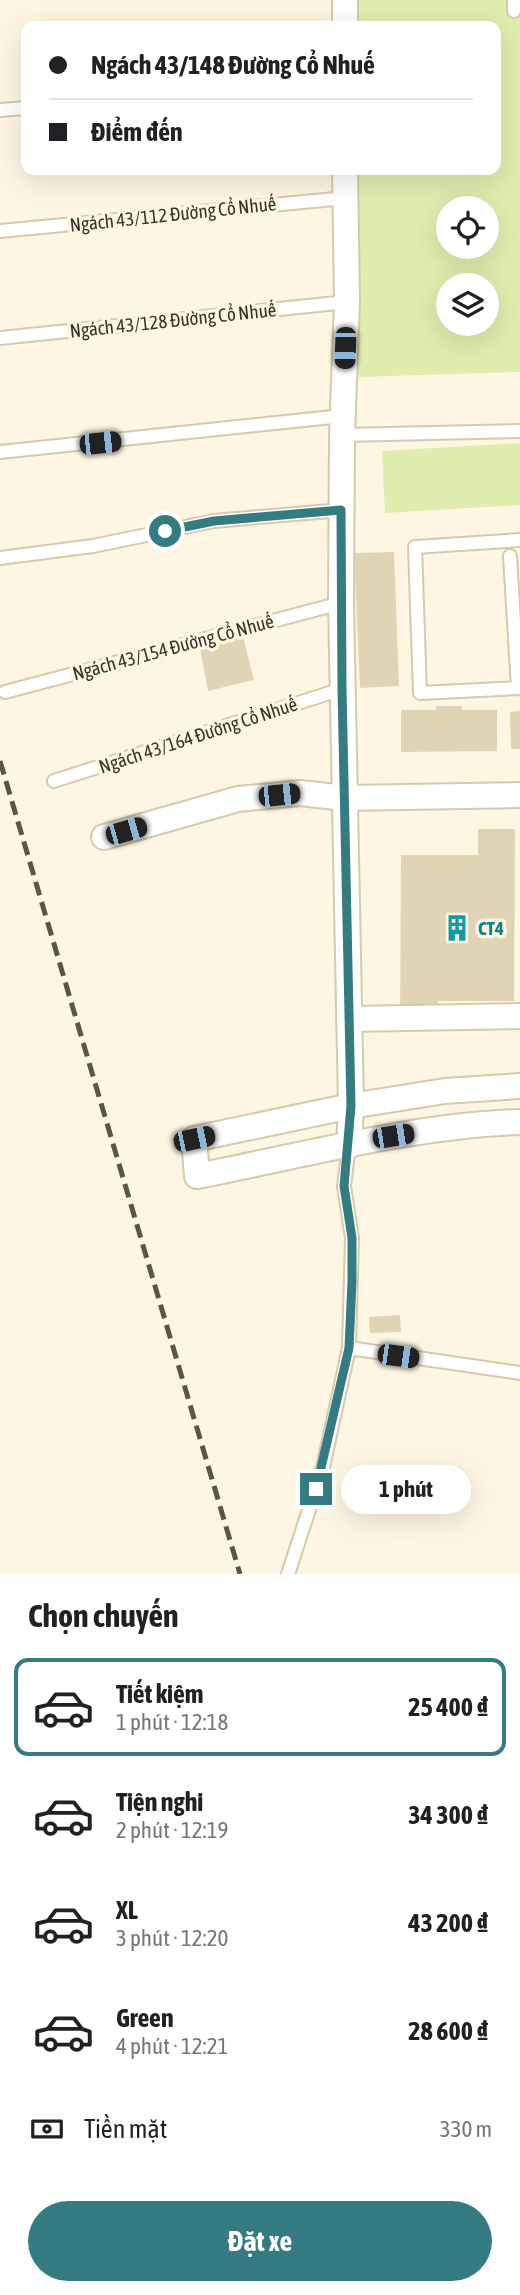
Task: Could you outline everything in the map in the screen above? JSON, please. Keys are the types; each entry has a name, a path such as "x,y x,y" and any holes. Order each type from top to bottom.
{"street":[{"path":"345,0 345,21"},
{"path":"345,175 347,302 342,425 341,603 351,1106 349,1146"},
{"path":"104,837 239,799 300,793 345,798 520,794"},
{"path":"349,1019 520,1016"},
{"path":"520,1086 444,1091 351,1106 194,1139 197,1176 481,1123 520,1122"}],"lane":[{"path":"0,110 21,108"},
{"name":"Ngách 43/112 Đường Cổ Nhuế","path":"0,232 345,198"},
{"name":"Ngách 43/128 Đường Cổ Nhuế","path":"0,338 347,302"},
{"path":"0,452 342,425 520,431"},
{"path":"0,558 93,546 214,521 341,510"},
{"path":"510,556 519,688 420,693 415,547 520,540"},
{"name":"Ngách 43/154 Đường Cổ Nhuế","path":"5,692 341,603"},
{"name":"Ngách 43/164 Đường Cổ Nhuế","path":"54,781 342,689"},
{"path":"288,1574 323,1467 349,1348 352,1238 344,1186 349,1146"},
{"path":"349,1348 520,1373"}],"green space":[{"path":"357,0 520,0 520,372 358,377 357,175 501,175 501,21 357,21"},
{"path":"520,443 520,505 385,513 382,451"}],"building":[{"path":"394,552 399,686 360,688 354,553"},
{"path":"242,633 254,680 208,691 199,643"},
{"path":"436,706 462,706 462,710 497,710 497,751 401,752 401,710 436,710"},
{"path":"520,711 520,749 511,749 510,712"},
{"name":"CT4","path":"478,829 515,829 514,1001 438,1001 438,1027 400,1027 401,855 478,855"},
{"path":"400,1315 401,1332 370,1333 369,1317"}],"railway":[{"path":"0,761 240,1574"}],"place":[{"name":"CT4","path":"457,928"}],"route":[{"path":"165,531 214,521 341,510 351,1106 344,1186 352,1238 352,1282 349,1348 339,1400 316,1489"}]}
